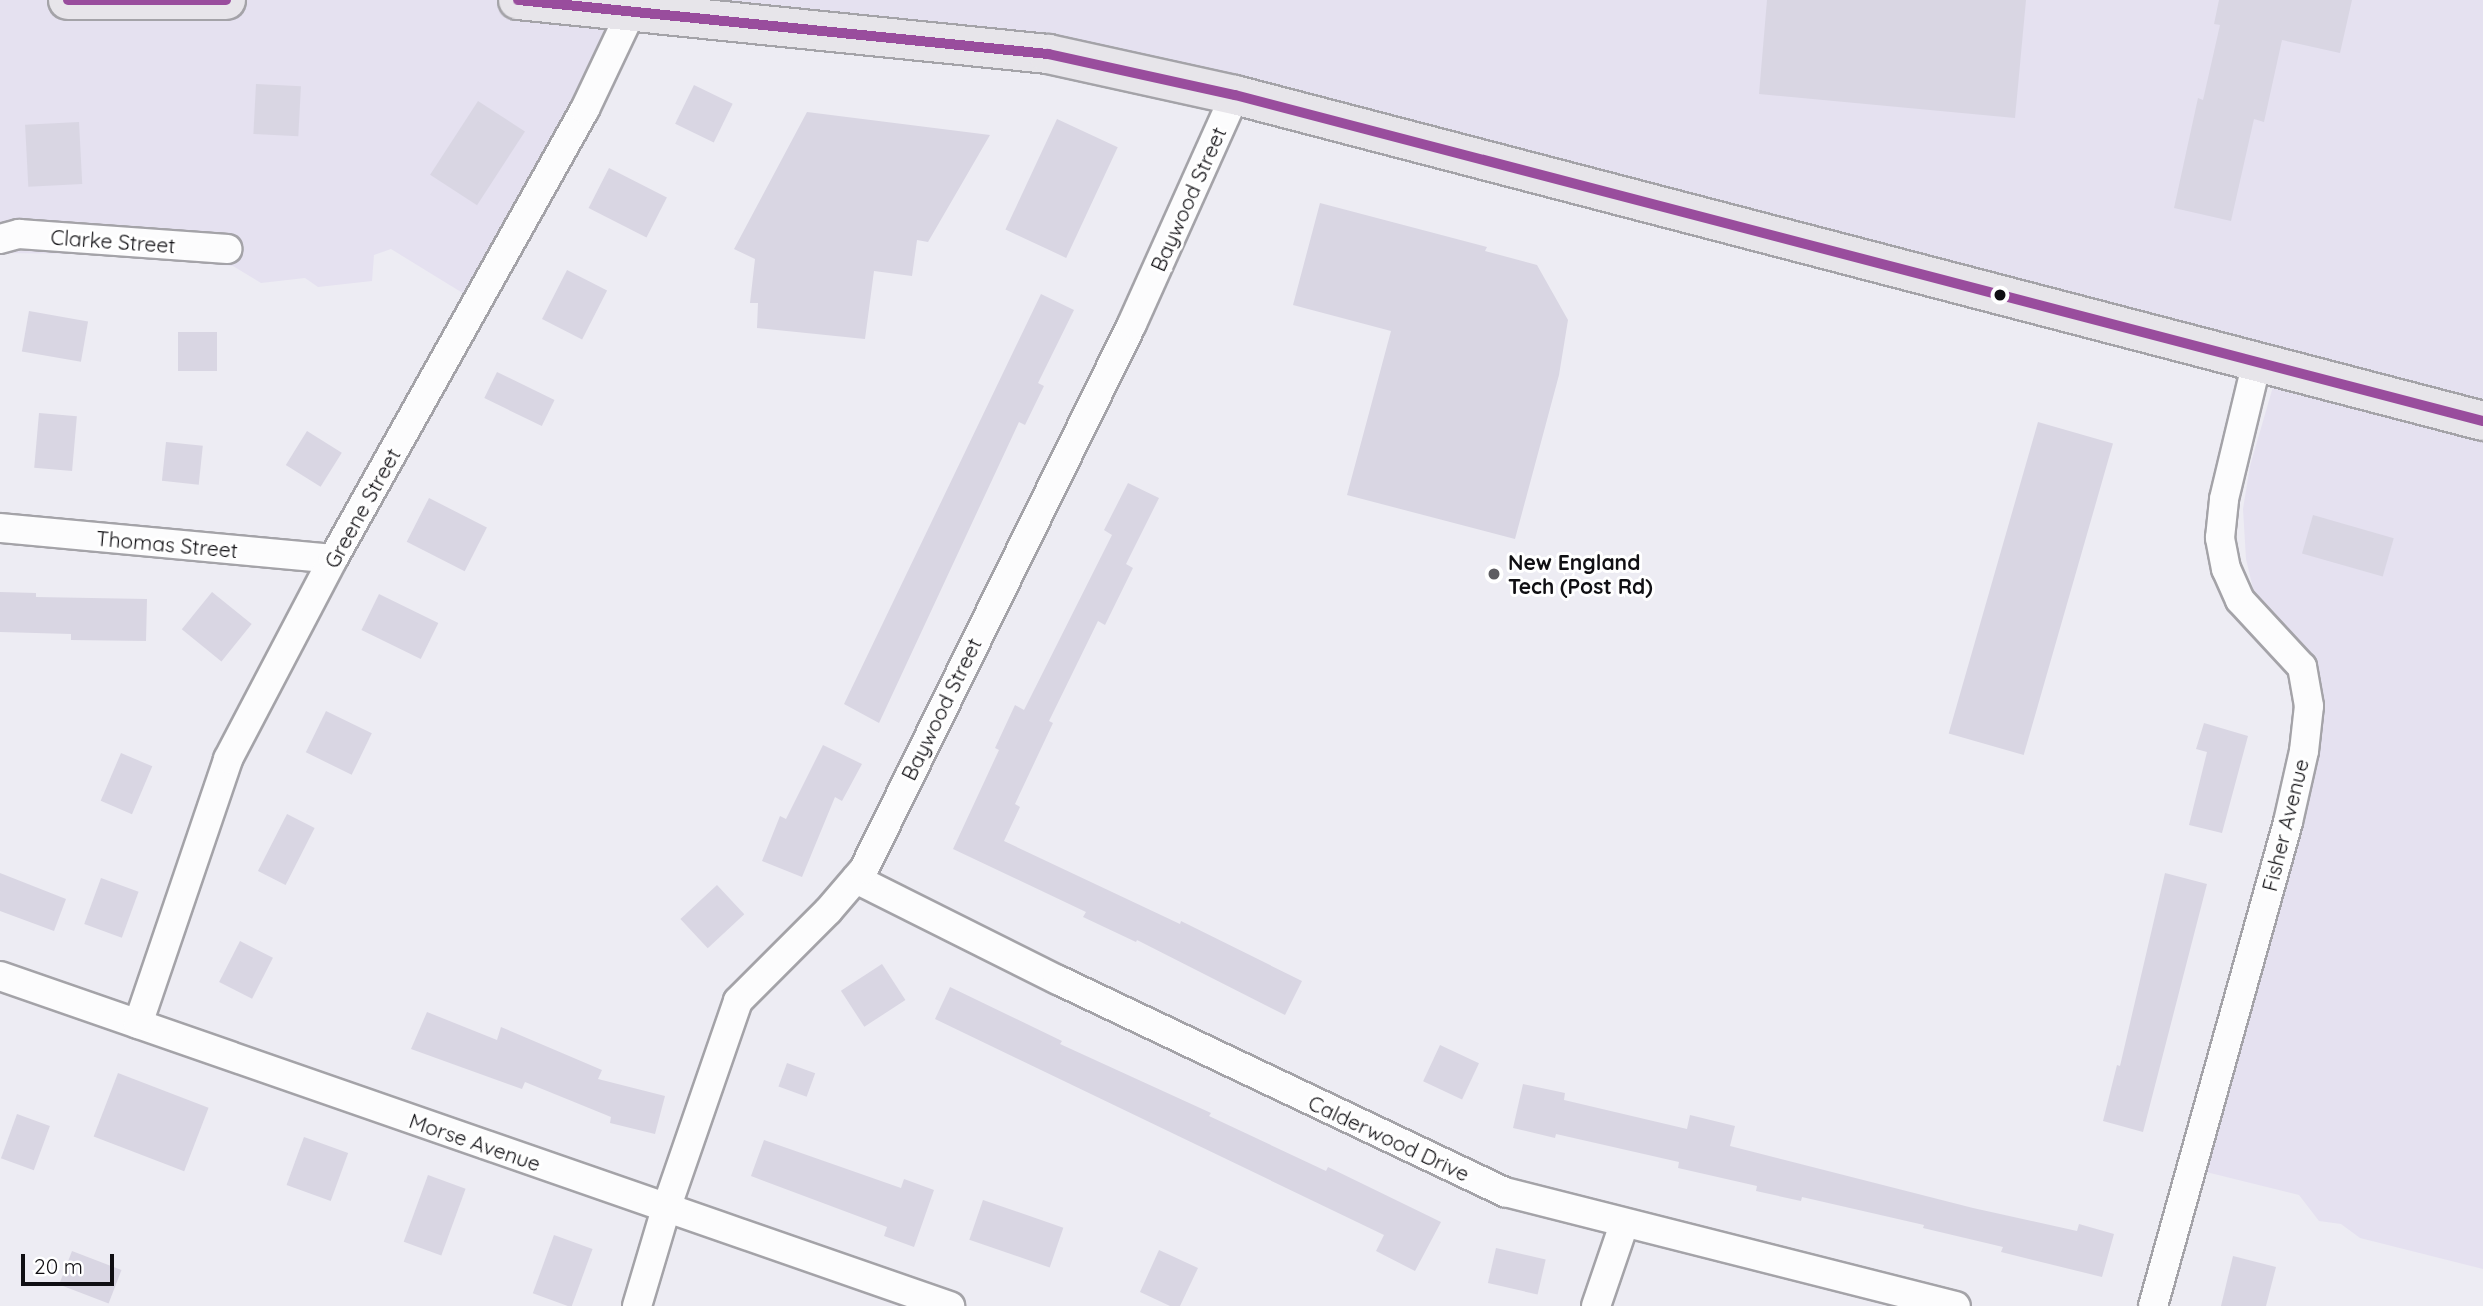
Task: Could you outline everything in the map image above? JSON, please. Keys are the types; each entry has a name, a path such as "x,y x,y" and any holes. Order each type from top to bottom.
{"main road":[{"path":"68,0 226,0"},
{"path":"518,0 1048,54 1235,95 2483,421"}],"street":[{"name":"Greene Street","path":"138,1024 228,759 333,559 585,109 631,12"},
{"name":"Baywood Street","path":"638,1306 666,1209 738,1001 856,879 1132,324 1235,95"},
{"name":"Clarke Street","path":"0,239 19,234 227,249"},
{"name":"Fisher Avenue","path":"2153,1306 2288,822 2305,740 2309,706 2302,667 2239,600 2226,569 2220,538 2224,499 2257,362"},
{"name":"Thomas Street","path":"0,528 333,559"},
{"name":"Calderwood Drive","path":"856,879 1058,980 1505,1192 1956,1306"},
{"name":"Morse Avenue","path":"0,976 950,1306"},
{"path":"1596,1306 1624,1224"}],"shaded area":[{"path":"0,0 2483,0 2483,1269 2360,1238 2341,1224 2319,1221 2299,1195 2198,1170 2289,830 2301,667 2262,626 2246,559 2243,509 2250,466 2279,366 1337,105 649,16 555,189 474,300 391,249 374,255 372,281 318,287 305,278 261,283 233,266 97,254 0,253"}],"building":[{"path":"1767,0 2026,0 2015,118 1759,94"},
{"path":"2219,0 2352,0 2340,53 2282,40 2264,122 2254,119 2231,221 2174,208 2198,98 2203,100 2220,25 2214,24"},
{"path":"256,84 301,86 298,136 253,134"},
{"path":"694,85 733,104 714,142 675,124"},
{"path":"478,101 525,131 477,205 430,175"},
{"path":"807,112 990,135 928,242 917,240 912,276 874,271 865,339 757,328 758,303 750,303 755,259 734,249"},
{"path":"1057,119 1118,147 1066,258 1005,230"},
{"path":"79,122 82,184 28,187 25,125"},
{"path":"609,168 667,198 646,238 589,208"},
{"path":"1320,203 1487,247 1485,251 1537,265 1568,320 1559,375 1515,539 1347,495 1391,331 1293,305"},
{"path":"567,270 607,290 582,339 542,319"},
{"path":"1041,294 1074,310 1038,383 1044,386 1025,425 1019,422 879,723 844,704"},
{"path":"29,311 88,321 81,362 22,351"},
{"path":"178,332 217,332 217,371 178,371"},
{"path":"497,372 555,400 542,426 484,398"},
{"path":"39,413 77,416 72,471 34,468"},
{"path":"2038,422 2113,443 2024,755 1949,733"},
{"path":"307,431 342,453 321,487 286,465"},
{"path":"166,442 203,446 199,485 162,481"},
{"path":"1128,483 1159,498 1126,564 1133,568 1105,625 1098,621 1049,721 1053,723 1015,804 1020,807 1004,841 1180,924 1181,921 1302,981 1285,1015 1137,940 1136,942 1083,917 1086,912 953,849 999,750 995,748 1015,705 1024,710 1112,535 1104,530"},
{"path":"429,498 487,528 465,571 407,542"},
{"path":"2313,515 2394,538 2383,577 2302,553"},
{"path":"0,592 36,593 36,597 147,599 146,641 71,640 71,634 0,632"},
{"path":"212,592 252,624 221,661 182,629"},
{"path":"379,594 438,623 421,659 361,630"},
{"path":"326,711 372,733 352,775 306,752"},
{"path":"2204,723 2248,736 2222,833 2189,825 2207,752 2196,749"},
{"path":"823,745 862,764 842,801 835,797 802,877 762,861 780,816 786,819"},
{"path":"121,753 152,766 132,814 101,801"},
{"path":"287,814 315,828 286,885 258,871"},
{"path":"0,873 66,899 54,931 0,911"},
{"path":"2165,873 2207,884 2143,1132 2103,1121 2117,1065 2120,1066"},
{"path":"101,878 139,892 122,938 84,924"},
{"path":"717,885 744,914 708,948 680,919"},
{"path":"240,941 273,958 252,999 219,982"},
{"path":"882,964 905,1000 864,1027 841,991"},
{"path":"950,987 1062,1041 1060,1044 1211,1113 1209,1116 1326,1171 1328,1167 1441,1222 1415,1271 1376,1251 1384,1235 935,1019"},
{"path":"427,1012 497,1040 501,1027 602,1070 598,1079 665,1096 655,1134 610,1123 611,1117 525,1082 522,1089 411,1049"},
{"path":"1440,1045 1479,1063 1462,1099 1423,1081"},
{"path":"787,1063 815,1073 807,1097 778,1086"},
{"path":"118,1073 209,1108 184,1171 94,1136"},
{"path":"1523,1084 1565,1093 1564,1100 1687,1129 1690,1115 1735,1126 1730,1146 1973,1208 2077,1231 2079,1224 2114,1234 2102,1277 2001,1252 2003,1247 1923,1228 1924,1225 1802,1197 1801,1201 1756,1191 1757,1186 1678,1168 1679,1162 1556,1134 1555,1138 1513,1128"},
{"path":"17,1114 50,1126 34,1170 1,1158"},
{"path":"304,1137 348,1153 331,1201 287,1185"},
{"path":"764,1140 901,1188 904,1179 934,1190 914,1247 884,1236 887,1227 751,1176"},
{"path":"428,1175 466,1189 441,1255 404,1242"},
{"path":"983,1200 1063,1228 1050,1267 969,1240"},
{"path":"554,1235 593,1249 572,1306 533,1293"},
{"path":"1496,1248 1546,1259 1538,1295 1488,1283"},
{"path":"1159,1250 1198,1268 1180,1306 1170,1306 1140,1292"},
{"path":"72,1251 121,1270 109,1304 59,1285"},
{"path":"2233,1256 2276,1267 2266,1306 2221,1306"}],"transit line":[{"path":"68,0 226,0"},
{"path":"518,0 1048,54 1235,95 2483,421"}],"place":[{"name":"New England Tech (Post Rd)","path":"1494,574"}]}
